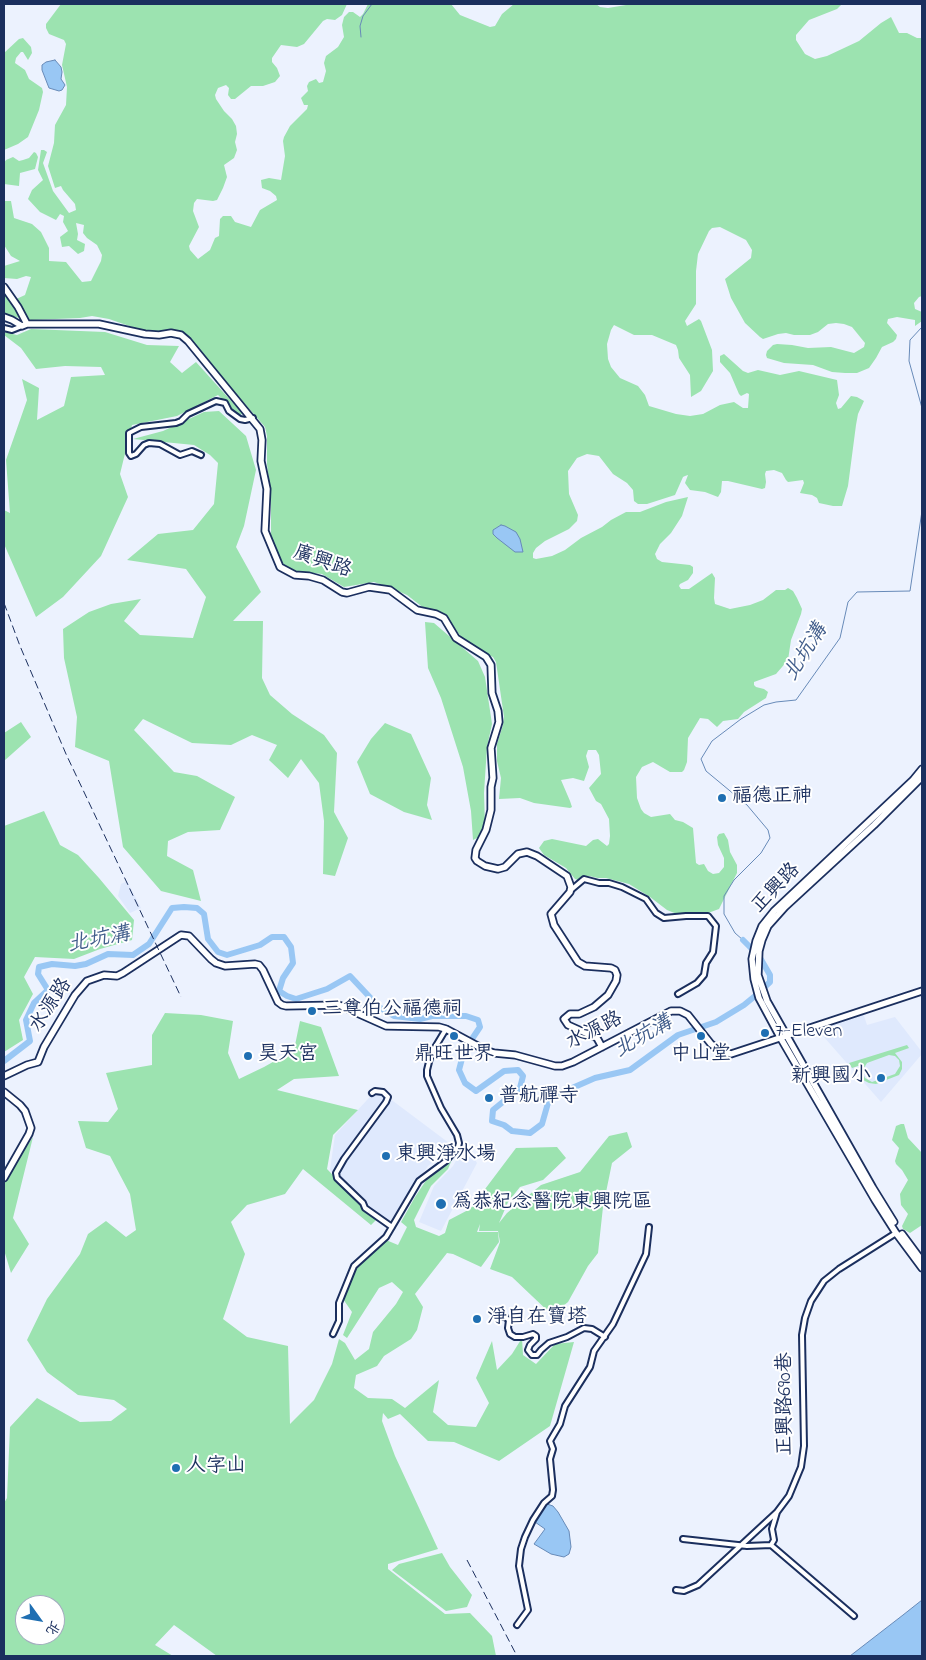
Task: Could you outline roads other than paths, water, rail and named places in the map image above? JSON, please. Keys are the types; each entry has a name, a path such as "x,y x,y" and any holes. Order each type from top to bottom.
{"street":[{"path":"4,287 18,307 24,325"},
{"path":"4,317 24,325"},
{"name":"廣興路","path":"24,325 99,324 144,334 159,335 172,333 181,335 188,341 253,418 260,429 262,440 261,461 267,490 265,531 280,567 295,575 323,580 346,593 369,587 390,590 417,610 436,614 444,618 456,638 486,657 491,665 492,693 498,711 498,722 491,748 494,778 491,788 491,810 486,830 476,850 476,861 485,866 498,869 505,867 518,854 531,853 567,876 572,887 570,892"},
{"path":"4,328 12,330 24,325"},
{"path":"201,455 192,452 180,455 160,444 149,443 144,444 136,454 131,456 129,453 129,433 141,427 176,423 188,414 216,401 225,403 234,416 240,420 253,418"},
{"name":"正興路","path":"922,770 774,911 762,926 752,959 754,979 783,1036 875,1200 922,1268"},
{"name":"正興路","path":"758,987 759,954 768,926 785,907 922,778"},
{"path":"602,1048 596,1038 568,1025 564,1019 570,1014 579,1014 594,1007 608,995 618,976 616,970 582,965 574,957 551,919 551,914 584,879 622,887 646,899 656,913 664,918 708,916 715,924 714,952 706,963 704,974 697,982 678,994"},
{"name":"水源路","path":"4,1076 38,1062 44,1047 70,1004 87,981 104,975 117,976 181,935 189,936 216,963 225,966 259,965 264,970 278,1002 284,1006 339,1005 386,1026 439,1027 485,1050 515,1055 555,1066 562,1066 573,1062 671,1012 680,1011 684,1013 696,1024 711,1044 731,1054 783,1036"},
{"path":"783,1036 922,991"},
{"path":"333,1334 339,1321 339,1303 354,1266 386,1237 419,1181 446,1161 459,1143 457,1135 427,1076 431,1054 446,1029"},
{"name":"正興路","path":"783,1036 898,1229 922,1261"},
{"path":"372,1093 376,1091 383,1092 388,1096 336,1172 337,1178 363,1203 365,1208 392,1227"},
{"path":"4,1092 25,1111 31,1128 4,1178"},
{"path":"517,1625 528,1610 519,1566 521,1549 533,1520 544,1503 552,1496 550,1459 553,1449 550,1441 560,1424 564,1406 590,1367 594,1352 613,1324 646,1254 649,1227"},
{"name":"正興路690巷","path":"676,1590 684,1591 698,1585 777,1512 789,1496 801,1467 804,1446 802,1335 811,1301 824,1281 839,1269 896,1233"},
{"path":"501,1317 509,1320 508,1328 510,1334 515,1337 533,1334 536,1336 528,1350 532,1355 537,1356 548,1343 574,1334 584,1328 592,1328 605,1337"},
{"path":"771,1546 774,1540 772,1529 777,1512"},
{"path":"683,1540 757,1547 768,1544 854,1616"}],"water":[{"path":"55,60 61,67 61,79 65,85 59,91 49,88 42,70 42,65"},
{"path":"501,525 516,532 523,552 515,552 493,534 493,530"},
{"path":"547,1504 553,1506 558,1512 569,1531 571,1547 569,1554 564,1557 551,1554 534,1544 545,1529 535,1522"},
{"path":"922,1600 922,1656 850,1656 903,1615"}],"waterway":[{"path":"361,37 360,26 363,16 372,4"},
{"name":"北坑溝","path":"922,327 910,340 909,361 922,408"},
{"name":"北坑溝","path":"743,940 735,933 724,914 724,896 734,880 761,853 770,838 768,830 747,805 706,771 701,759 712,741 741,719 764,705 796,700 840,638 848,602 857,592 910,591 922,511"},
{"name":"北坑溝","path":"4,1061 30,1041 26,1020 34,1003 48,990 38,974 39,967 52,964 75,966 86,964 108,954 133,955 149,944 172,908 197,908 204,914 208,939 218,952 227,955 260,945 272,937 284,937 291,947 293,963 283,978 279,991 287,996 296,999 327,989 350,976 379,1007 394,1016 420,1019 432,1016 466,1016 478,1020 480,1027 464,1051 459,1070 465,1083 476,1091 504,1071 518,1070 523,1076 520,1088 493,1110 492,1121 504,1125 512,1131 530,1133 542,1124 548,1103 554,1096 595,1078 630,1070 678,1035 716,1022 755,996 770,982 770,975 759,956 743,940"}],"railway":[{"path":"4,603 20,646 66,754 181,997"},
{"path":"467,1560 517,1656"}],"place":[{"name":"福德正神","path":"722,798"},
{"name":"三尊伯公福德祠","path":"312,1011"},
{"name":"7-Eleven","path":"765,1033"},
{"name":"鼎旺世界","path":"454,1036"},
{"name":"中山堂","path":"701,1036"},
{"name":"昊天宮","path":"248,1056"},
{"name":"新興國小","path":"881,1078"},
{"name":"普航禪寺","path":"489,1098"},
{"name":"東興淨水場","path":"386,1156"},
{"name":"為恭紀念醫院東興院區","path":"441,1204"},
{"name":"淨自在寶塔","path":"477,1319"},
{"name":"人字山","path":"176,1468"}]}
